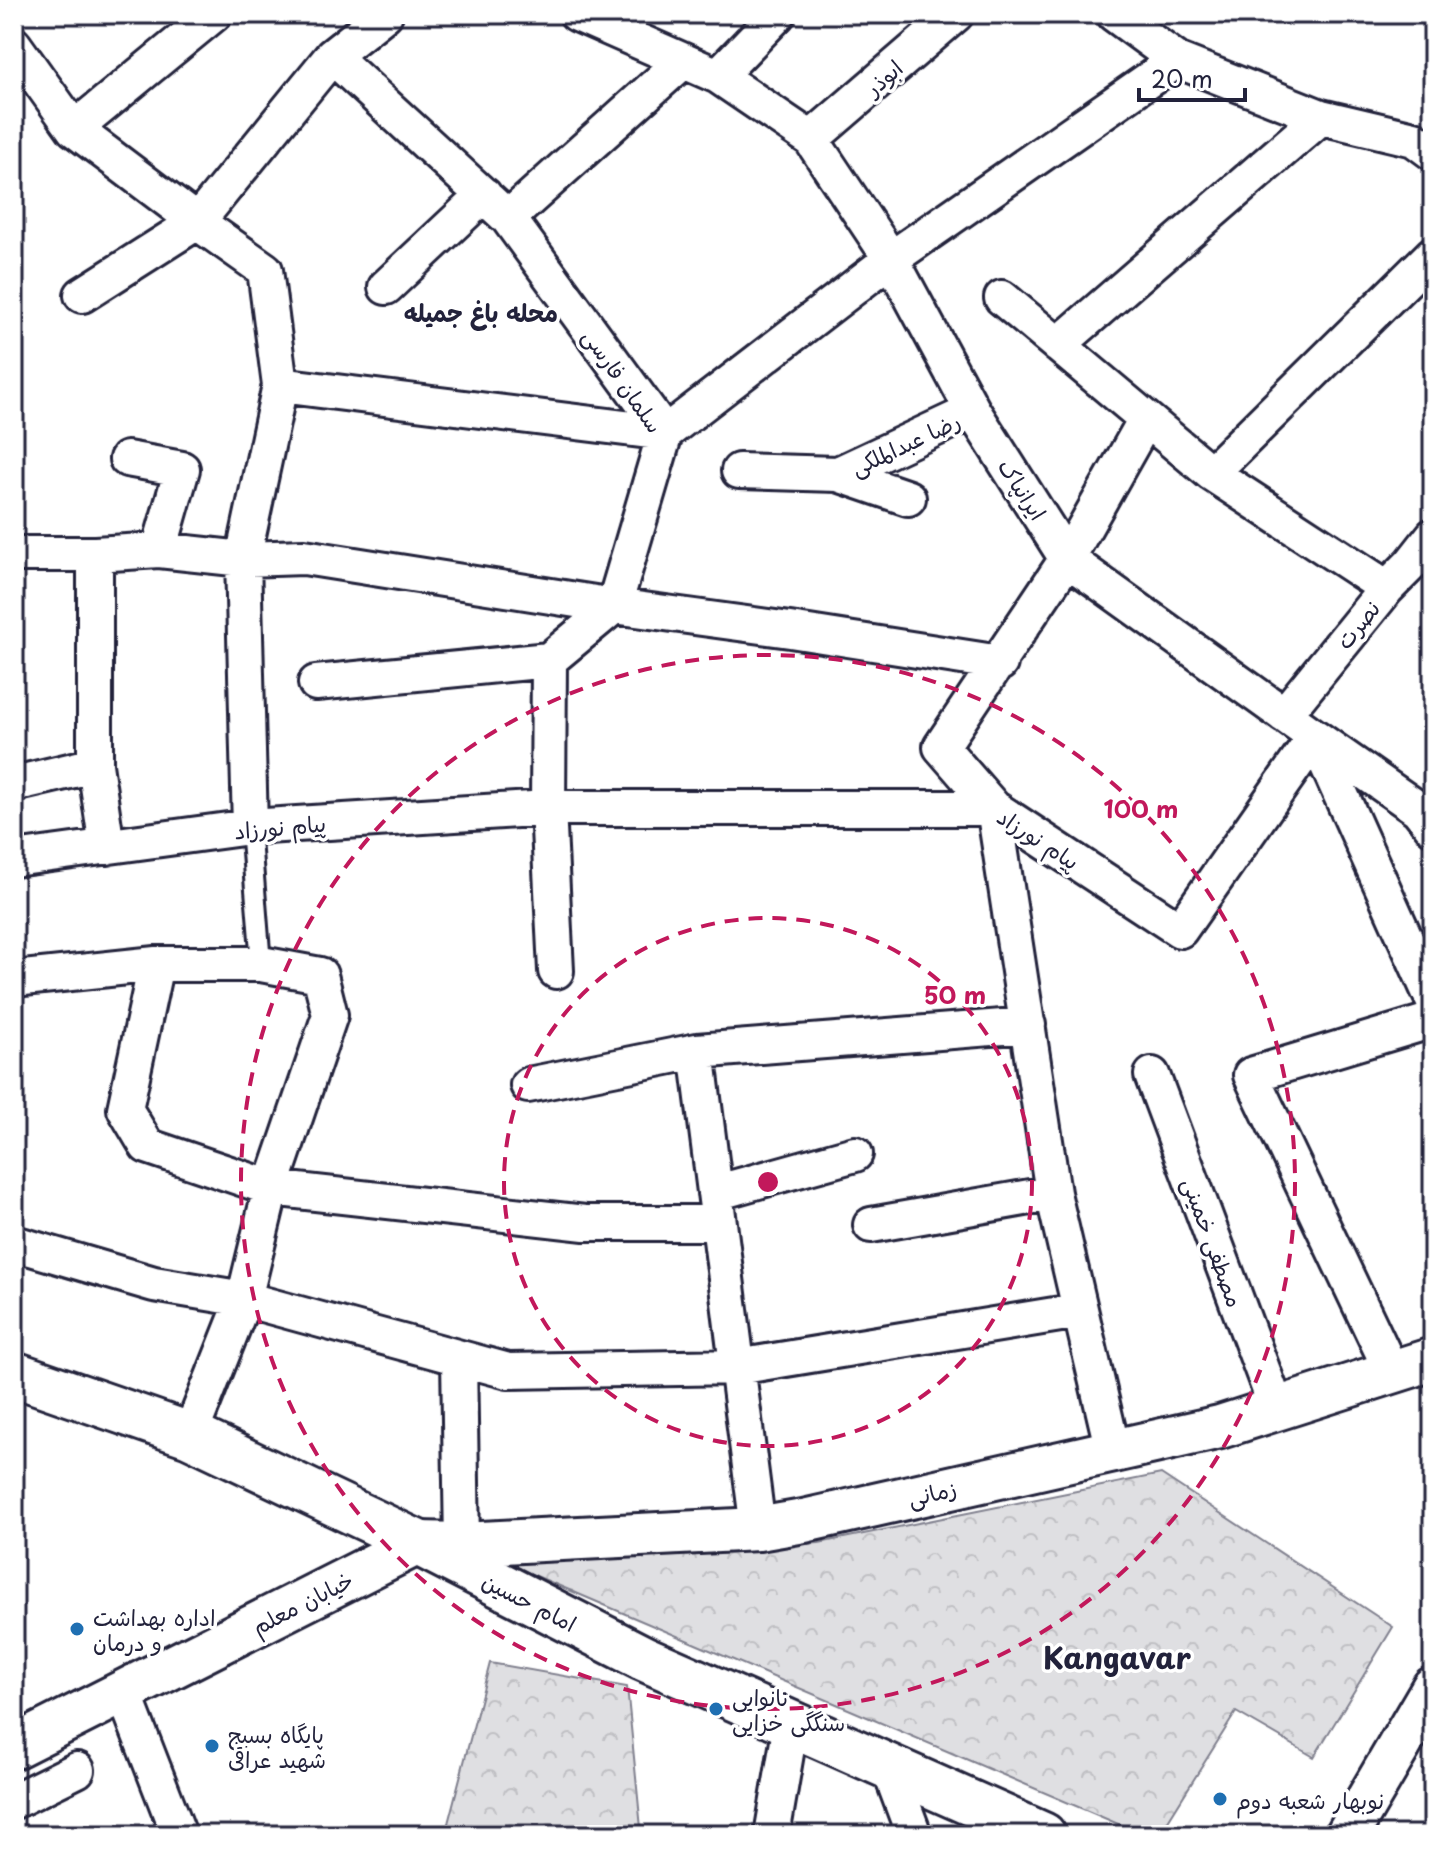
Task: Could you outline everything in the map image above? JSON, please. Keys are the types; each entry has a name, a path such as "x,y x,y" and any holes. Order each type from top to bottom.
{"main road":[{"name":"امام حسین","path":"14,1374 190,1435 418,1543 643,1658 1043,1835"}],"street":[{"path":"74,129 214,14"},
{"path":"82,295 197,222 332,56 385,14"},
{"name":"ایرانپاک","path":"577,14 614,20 683,61 718,76 811,139 891,259 973,411 1067,559 1418,809 1433,828"},
{"path":"718,76 778,14"},
{"name":"ابوذر","path":"811,139 956,14"},
{"path":"1114,14 1177,60 1321,117 1427,141"},
{"path":"14,45 74,129 265,270 280,385 243,559 250,827"},
{"name":"سلمان فارسی","path":"332,56 508,218 665,433 614,606"},
{"path":"280,385 665,433 891,259 1177,60"},
{"path":"508,218 683,61"},
{"path":"1058,345 1321,117"},
{"path":"386,287 484,195"},
{"path":"1211,473 1433,254"},
{"path":"1002,298 1211,473 1387,588"},
{"name":"رضا عبدالملکی","path":"838,474 973,411"},
{"path":"1113,1451 1053,1193 994,808 941,747 1067,559 1146,419"},
{"path":"127,459 182,469 159,550"},
{"name":"رضا عبدالملکی","path":"739,471 838,474 908,498"},
{"name":"نصرت","path":"1284,715 1387,588 1422,573 1433,536"},
{"path":"14,554 159,550 243,559 304,557 1000,663"},
{"path":"95,554 95,765 107,847"},
{"path":"316,683 549,660 614,606"},
{"path":"549,660 548,808 556,971"},
{"path":"1315,737 1433,1000"},
{"name":"پیام نورزاد","path":"14,859 250,827 548,808 994,808 1180,930 1315,737"},
{"path":"14,784 95,765"},
{"path":"156,964 125,1109 147,1146 271,1188 585,1223 717,1208 855,1154"},
{"path":"14,979 156,964 261,964 320,975 330,1015 271,1188 244,1299 190,1435"},
{"path":"1392,1372 1251,1075 1433,1020"},
{"path":"528,1085 697,1051 1028,1025"},
{"path":"697,1051 758,1529"},
{"name":"مصطفی خمینی","path":"1152,1075 1277,1409"},
{"path":"871,1225 1053,1193"},
{"path":"14,1243 154,1284 244,1299 508,1371 737,1367 1079,1311"},
{"path":"459,1359 462,1544"},
{"name":"زمانی","path":"418,1543 462,1544 758,1529 820,1518 1220,1427 1433,1359"},
{"name":"خیابان معلم","path":"14,1747 418,1543"},
{"path":"1347,1835 1418,1735 1433,1688"},
{"path":"123,1691 179,1835"},
{"path":"772,1835 791,1724"},
{"path":"888,1765 914,1835"},
{"path":"14,1801 77,1770"}],"lane":[{"path":"250,827 261,964"}],"green space":[{"path":"1161,1474 1393,1627 1314,1757 1236,1712 1159,1835 1144,1835 508,1564 819,1543"},
{"path":"490,1663 627,1687 641,1828 629,1835 445,1835"}],"place":[{"name":"اداره بهداشت و درمان","path":"77,1629"},
{"name":"نانوایی سنگگی خزایی","path":"716,1709"},
{"name":"پایگاه بسیج شهید عراقی","path":"212,1746"},
{"name":"نوبهار شعبه دوم","path":"1220,1799"}],"district":[{"name":"محله باغ‌ جمیله","path":"481,312"},
{"name":"Kangavar","path":"1117,1656"}]}
